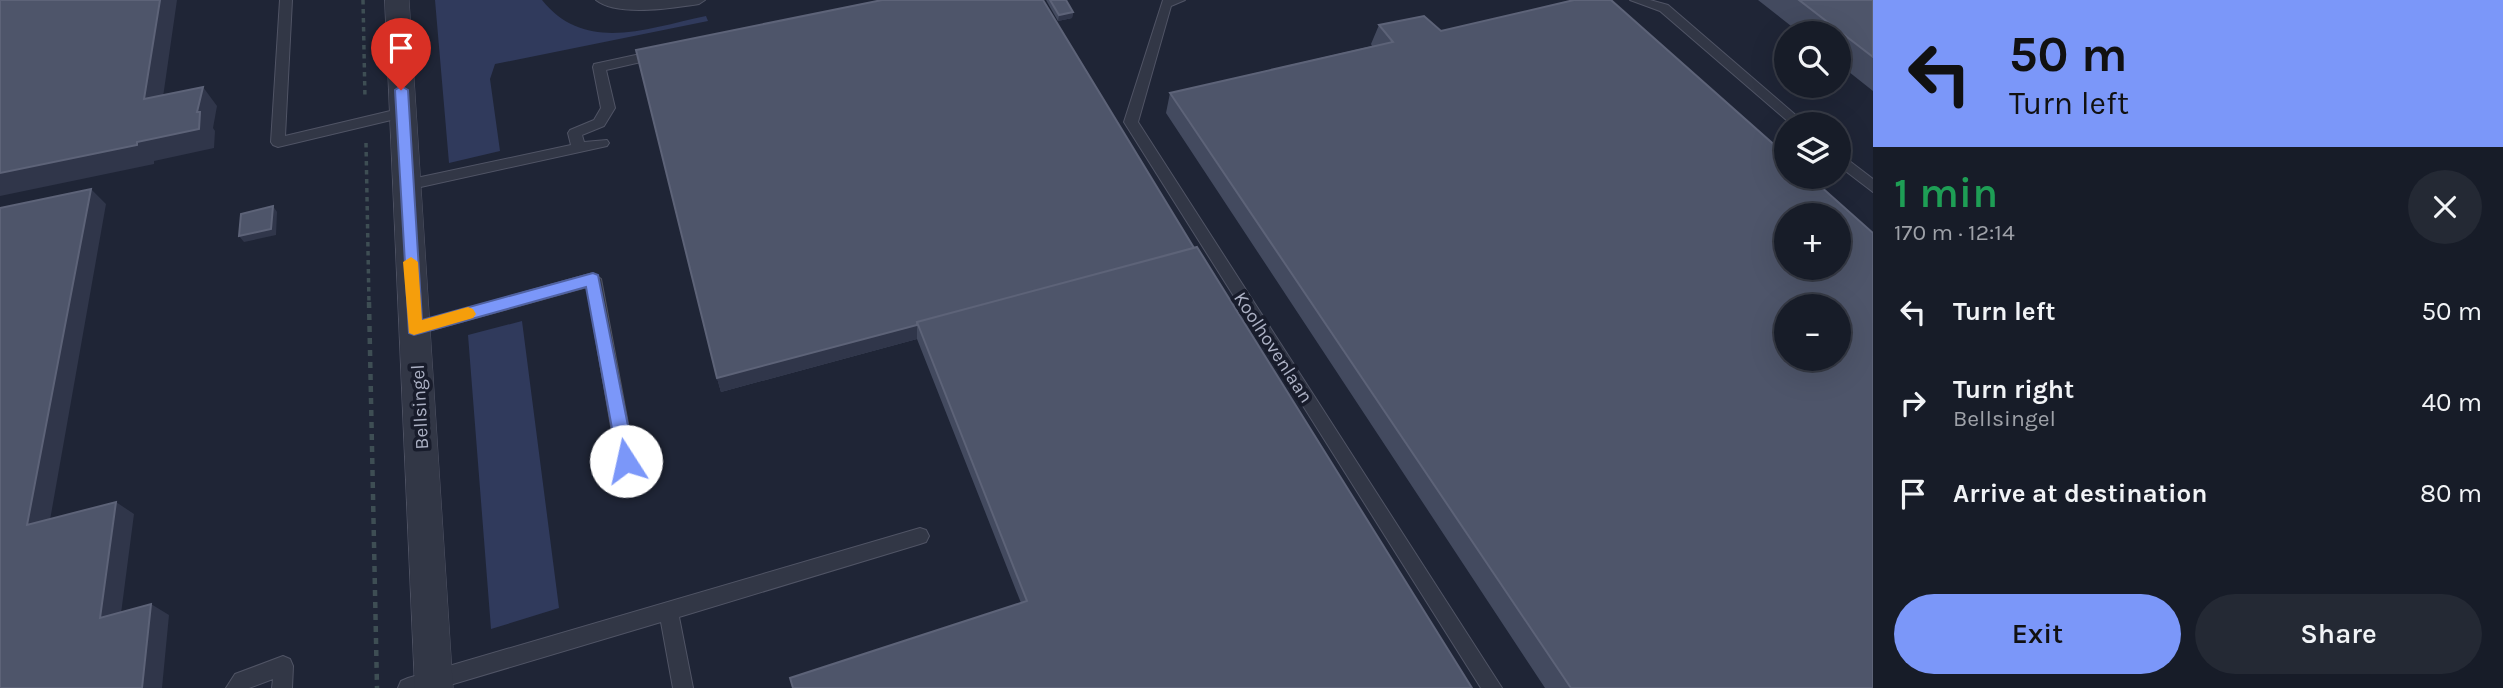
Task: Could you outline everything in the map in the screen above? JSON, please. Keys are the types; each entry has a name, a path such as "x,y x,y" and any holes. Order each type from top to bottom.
{"street":[{"name":"Bellsingel","path":"397,0 414,328 425,685"}],"lane":[{"path":"286,0 278,142 402,113"},
{"path":"602,0 625,6 670,5 699,0"},
{"name":"Koolhovenlaan","path":"1180,0 1166,3 1130,122 1492,688"},
{"path":"1636,0 1664,8 1785,112"},
{"path":"578,148 575,133 600,123 608,108 599,67 677,50"},
{"path":"407,186 601,143"},
{"path":"1851,168 1873,187"},
{"path":"414,328 593,279 626,461"},
{"path":"425,685 920,536"},
{"path":"668,610 683,688"},
{"path":"236,688 242,681 283,666 282,688"}],"path":[{"path":"363,0 377,688"}],"water":[{"path":"435,0 542,0 559,17 578,27 597,32 640,30 706,16 708,21 495,64 490,79 500,151 449,163"},
{"path":"522,321 559,608 491,629 468,335"}],"building":[{"path":"0,0 160,0 144,99 203,87 197,112 200,112 199,129 137,142 137,145 0,173"},
{"path":"882,0 1043,0 1194,248 717,378 636,50"},
{"path":"1050,0 1066,0 1073,12 1059,15"},
{"path":"1574,0 1611,0 1774,144 1774,189 1824,189 1839,203 1774,203 1774,280 1851,280 1851,213 1873,233 1873,688 1571,688 1170,93 1393,42 1379,25 1424,16 1441,31"},
{"path":"1799,0 1873,0 1873,57 1851,40 1851,21 1826,21"},
{"path":"91,189 27,525 116,502 100,618 151,604 142,688 0,688 0,208"},
{"path":"273,206 271,229 239,236 241,214"},
{"path":"1197,247 1472,688 793,688 790,678 1027,601 917,322"}],"slow traffic":[{"path":"411,262 414,328 468,314"}],"route":[{"path":"401,90 414,328 593,279 626,461"}]}
